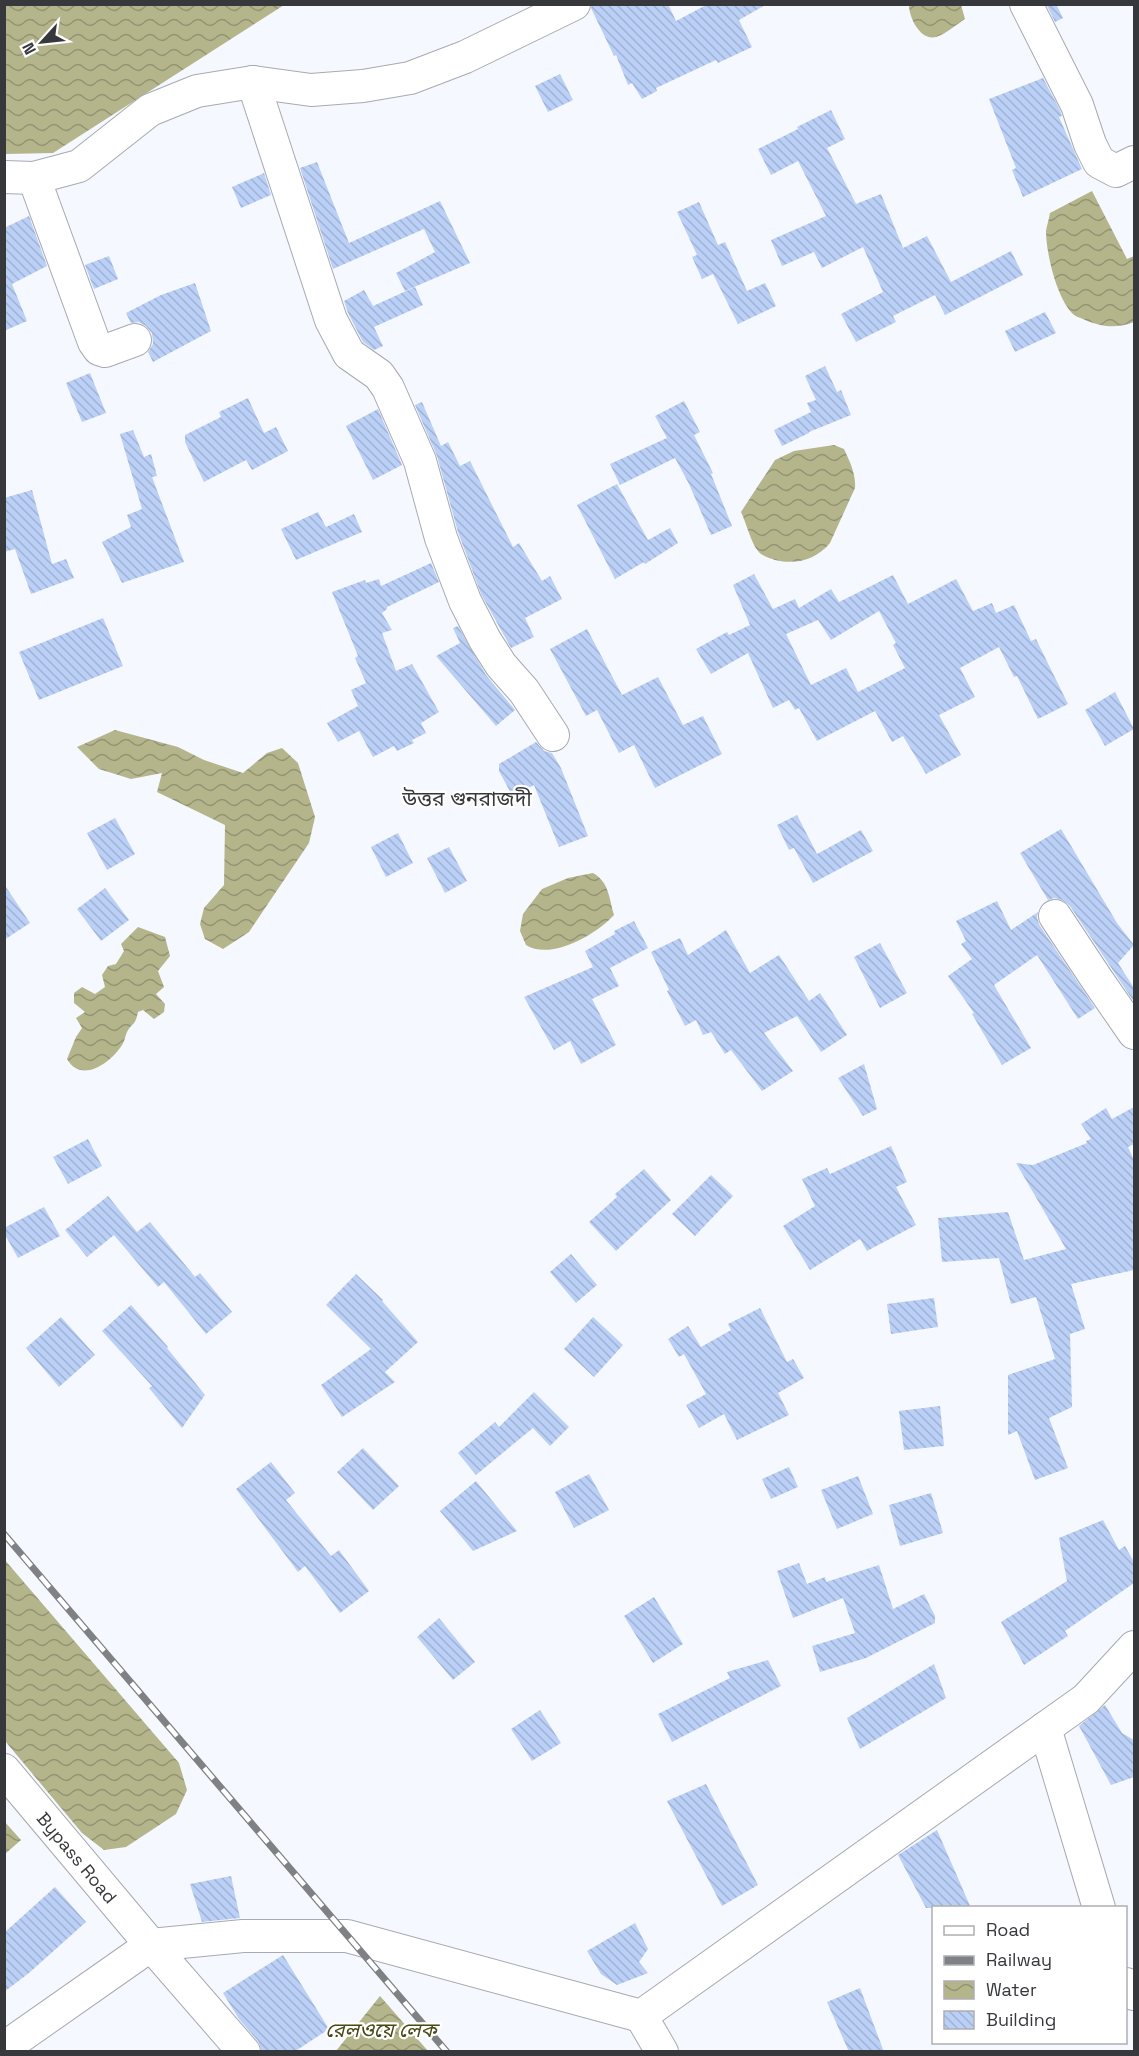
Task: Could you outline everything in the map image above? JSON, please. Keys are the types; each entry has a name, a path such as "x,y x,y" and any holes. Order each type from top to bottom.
{"street":[{"path":"135,340 105,351 99,349 19,178 79,166 150,110 196,91 253,82 311,90 363,86 410,78 465,57 574,4"},
{"path":"1026,4 1077,105 1090,144 1099,162 1116,171 1134,162"},
{"path":"253,82 331,320 349,354 379,375 388,388 420,461 441,538 465,601 484,640 501,665 524,691 553,735"},
{"path":"1056,915 1134,1033"},
{"path":"641,2016 1086,1699 1134,1647"},
{"path":"1044,1728 1098,1906"},
{"name":"Bypass Road","path":"4,1770 244,2052"},
{"path":"4,2048 151,1945 243,1936 347,1936 641,2016 662,2052"}],"water":[{"path":"4,5 284,5 53,153 5,154"},
{"path":"909,5 961,5 965,19 944,34 930,37 916,27"},
{"path":"1092,191 1127,259 1134,256 1134,322 1104,326 1074,315 1067,307 1057,287 1050,263 1046,231 1050,213"},
{"path":"834,445 844,449 854,473 855,488 830,543 818,554 805,560 790,562 766,557 753,543 741,512 775,460 794,451"},
{"path":"115,730 178,747 204,760 243,773 267,753 282,748 298,763 315,817 309,843 249,932 223,949 205,939 200,924 204,908 224,885 225,825 157,792 162,773 131,779 99,769 77,747"},
{"path":"593,873 605,886 614,915 597,930 560,948 536,949 526,945 520,931 523,914 542,889 568,878"},
{"path":"138,927 165,937 170,956 158,971 164,987 156,994 165,1004 164,1012 154,1019 143,1010 138,1012 123,1043 111,1058 96,1068 80,1070 67,1059 82,1028 76,1018 85,1012 74,1003 74,993 82,987 95,994 105,987 102,975 108,966 116,964 124,951 121,944"},
{"path":"4,1559 179,1763 187,1790 176,1814 126,1847 104,1850 82,1833 5,1741"},
{"path":"4,1821 21,1840 5,1854 4,1854"},
{"name":"রেলওয়ে লেক","path":"380,1996 428,2051 336,2051"}],"building":[{"path":"592,4 668,4 676,21 708,4 767,4 739,20 752,47 718,63 716,60 656,88 657,91 642,99 632,83 628,85 616,55 614,56 591,8"},
{"path":"1046,4 1056,4 1063,18 1055,22"},
{"path":"560,74 573,100 548,112 535,86"},
{"path":"1043,78 1060,110 1062,116 1059,117 1082,169 1023,197 1012,170 1016,168 989,99"},
{"path":"831,110 845,139 827,148 856,204 881,194 903,248 927,236 951,282 1011,251 1023,275 945,315 935,295 893,316 896,322 856,342 841,314 883,292 863,247 822,268 814,252 782,266 771,240 826,216 798,161 771,175 758,149"},
{"path":"317,162 349,243 440,201 470,263 405,291 396,273 435,252 424,229 333,269 300,168"},
{"path":"264,173 271,195 241,208 232,187"},
{"path":"699,202 718,245 725,242 747,291 765,283 776,306 738,324 713,274 702,279 692,257 697,255 677,212"},
{"path":"29,216 47,266 12,284 27,321 4,331 4,228"},
{"path":"109,256 118,279 94,289 85,265"},
{"path":"195,283 211,331 153,362 148,352 153,344 152,333 139,322 131,323 126,313 161,295"},
{"path":"415,287 423,305 374,327 383,346 374,350 363,342 344,301 364,290 373,306"},
{"path":"1045,312 1056,333 1015,352 1005,331"},
{"path":"825,366 837,392 841,390 851,415 782,446 774,430 811,412 807,403 816,400 805,376"},
{"path":"90,373 106,413 82,422 66,383"},
{"path":"248,398 264,433 276,427 288,451 252,470 246,460 204,482 185,442 185,435 221,417 219,412"},
{"path":"684,401 700,432 694,435 713,473 711,474 732,526 711,535 675,458 620,485 610,464 667,438 655,416"},
{"path":"422,402 441,446 448,442 460,466 470,461 513,547 519,543 542,581 550,576 562,599 525,618 534,637 511,648 481,594 458,532 437,456 415,405"},
{"path":"378,409 402,465 373,480 346,426"},
{"path":"133,430 144,457 151,454 157,476 152,477 184,562 122,583 102,542 131,527 127,515 142,509 120,434"},
{"path":"617,484 648,540 670,528 678,543 645,564 644,562 615,579 577,505"},
{"path":"32,490 52,564 66,559 74,578 31,594 15,549 4,552 4,498"},
{"path":"318,512 326,527 354,514 362,532 296,560 281,529"},
{"path":"431,563 439,582 387,607 382,613 392,630 382,633 396,671 412,664 439,712 421,723 426,733 412,740 414,743 397,751 394,746 373,757 359,731 338,742 327,723 358,706 351,690 366,683 355,658 358,656 332,592 365,580 366,583 379,579 381,586"},
{"path":"754,574 773,609 795,599 799,608 831,589 839,602 893,575 908,604 956,579 973,611 992,603 996,613 1014,605 1031,641 1036,639 1068,704 1038,719 1017,676 1014,677 999,647 960,668 975,697 939,715 961,755 926,774 903,736 892,742 875,711 817,741 799,708 795,710 789,700 773,708 748,653 711,674 696,649 727,632 729,635 750,625 733,585","holes":["879,611 896,643 893,645 905,668 858,692 846,668 811,685 786,634 818,620 831,640"]},
{"path":"103,618 123,666 39,700 19,652"},
{"path":"458,626 486,675 515,710 496,726 436,656 460,643 453,628"},
{"path":"587,629 622,695 658,677 683,725 703,716 722,754 655,788 634,745 619,753 597,710 586,716 550,649"},
{"path":"1115,692 1134,729 1105,746 1085,710"},
{"path":"536,742 544,751 552,753 561,768 588,836 559,847 534,785 513,797 499,771 499,764"},
{"path":"797,815 817,854 861,830 873,851 813,883 794,848 789,850 777,825"},
{"path":"115,818 135,854 107,870 87,833"},
{"path":"1061,829 1117,923 1134,945 1118,963 1134,988 1134,1002 1070,906 1062,900 1054,898 1048,900 1020,853"},
{"path":"398,833 413,863 386,877 371,847"},
{"path":"449,847 467,881 445,893 427,858"},
{"path":"4,884 30,923 4,940"},
{"path":"105,888 129,920 101,941 77,909"},
{"path":"997,901 1011,930 1038,912 1037,918 1040,926 1095,1008 1078,1019 1037,955 994,985 1031,1048 1002,1065 972,1014 974,1013 948,976 972,959 961,944 966,941 956,921"},
{"path":"634,921 648,948 610,968 619,986 592,999 616,1045 581,1064 570,1041 554,1050 524,997 593,967 585,951 615,934 614,931"},
{"path":"726,930 750,973 779,955 809,1001 820,993 847,1035 821,1052 797,1016 764,1033 793,1071 762,1091 731,1050 725,1054 711,1032 703,1035 696,1020 685,1026 651,952 680,938 688,955"},
{"path":"880,943 907,993 880,1008 854,957"},
{"path":"864,1064 877,1109 863,1116 838,1078"},
{"path":"1134,1107 1134,1144 1128,1147 1134,1160 1134,1270 1071,1284 1085,1329 1070,1334 1072,1407 1049,1418 1068,1468 1035,1480 1017,1431 1008,1435 1008,1375 1055,1359 1036,1297 1011,1304 999,1258 942,1262 938,1218 1008,1212 1024,1260 1066,1249 1016,1163 1033,1165 1087,1143 1086,1141 1091,1139 1081,1124 1106,1108 1112,1119"},
{"path":"88,1139 102,1166 68,1184 53,1157"},
{"path":"891,1146 907,1182 896,1187 916,1225 867,1251 860,1239 810,1270 783,1226 815,1206 802,1179 827,1168 830,1174"},
{"path":"644,1169 671,1200 616,1251 589,1222 617,1197 615,1194"},
{"path":"711,1175 733,1196 695,1236 672,1214"},
{"path":"108,1196 137,1232 150,1222 195,1277 200,1273 232,1312 206,1334 164,1282 158,1287 114,1235 87,1257 65,1230"},
{"path":"44,1207 60,1236 18,1258 4,1233 4,1228"},
{"path":"571,1254 597,1285 576,1303 550,1272"},
{"path":"356,1274 383,1300 418,1342 385,1372 395,1382 342,1417 321,1385 371,1349 326,1305"},
{"path":"934,1298 938,1327 891,1334 887,1304"},
{"path":"131,1305 168,1347 205,1395 182,1428 149,1388 152,1386 102,1331"},
{"path":"760,1308 787,1362 793,1359 804,1378 778,1393 789,1415 737,1440 724,1414 699,1428 686,1405 706,1394 684,1354 679,1357 668,1339 688,1326 701,1347 731,1330 728,1324"},
{"path":"61,1317 95,1355 59,1387 26,1348"},
{"path":"593,1317 623,1345 594,1377 564,1349"},
{"path":"534,1392 569,1427 550,1446 533,1428 476,1475 458,1453 495,1422 499,1427"},
{"path":"940,1406 944,1446 904,1450 899,1411"},
{"path":"363,1448 399,1486 373,1510 337,1472"},
{"path":"271,1462 295,1493 286,1500 331,1556 339,1550 369,1591 340,1613 305,1566 298,1572 236,1489"},
{"path":"789,1467 798,1487 771,1499 762,1479"},
{"path":"589,1474 609,1510 574,1528 555,1492"},
{"path":"858,1476 873,1514 837,1529 821,1490"},
{"path":"476,1481 517,1531 473,1551 440,1511"},
{"path":"931,1493 943,1533 900,1546 889,1505"},
{"path":"1103,1520 1119,1550 1125,1546 1134,1562 1134,1583 1065,1631 1068,1636 1024,1665 1001,1622 1067,1581 1059,1538"},
{"path":"799,1563 807,1584 825,1577 826,1582 879,1565 893,1609 924,1594 935,1616 935,1623 866,1658 820,1672 812,1646 855,1633 843,1598 793,1618 777,1571"},
{"path":"654,1597 683,1644 653,1663 624,1616"},
{"path":"439,1618 475,1662 453,1680 417,1637"},
{"path":"768,1660 781,1686 672,1742 658,1714 730,1678 727,1672"},
{"path":"934,1664 946,1698 860,1749 847,1718"},
{"path":"1105,1705 1122,1733 1134,1740 1134,1777 1111,1785 1079,1726"},
{"path":"540,1710 561,1743 532,1761 511,1729"},
{"path":"706,1784 758,1885 722,1906 667,1801"},
{"path":"937,1830 970,1906 926,1908 898,1855"},
{"path":"231,1876 240,1918 202,1922 190,1884"},
{"path":"55,1887 86,1922 4,1992 4,1933"},
{"path":"635,1923 648,1949 639,1962 648,1973 617,1985 601,1974 587,1951"},
{"path":"283,1955 329,2029 294,2052 262,2052 258,2041 239,2019 223,1993"},
{"path":"860,1988 884,2052 849,2052 827,2002"}],"railway":[{"path":"4,1534 447,2052"}],"district":[{"name":"উত্তর গুনরাজদী","path":"467,798"}]}
